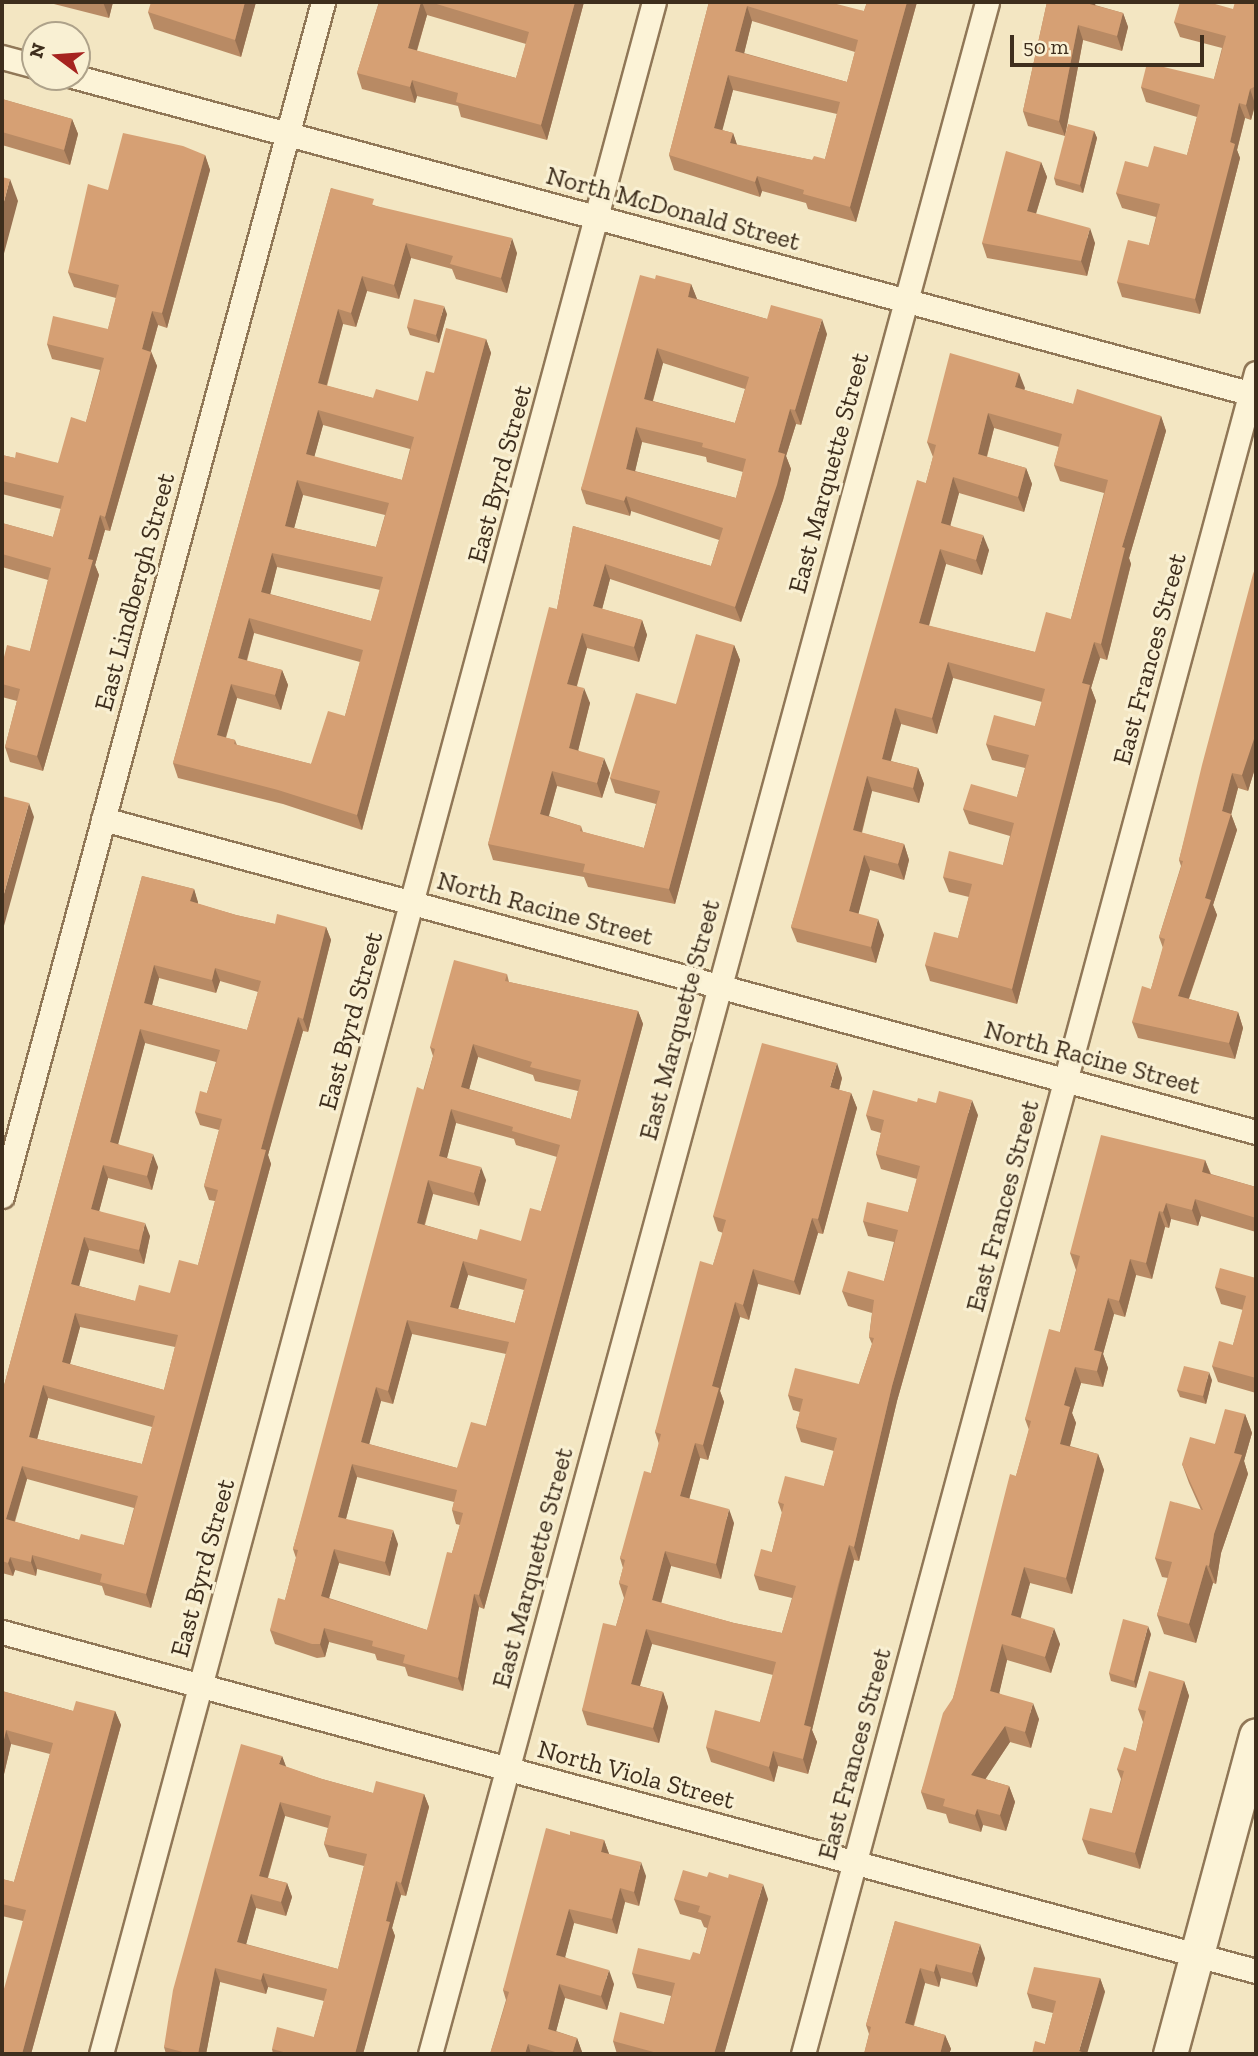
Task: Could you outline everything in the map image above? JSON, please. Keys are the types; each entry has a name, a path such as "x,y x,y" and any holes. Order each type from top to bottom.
{"street":[{"name":"East Lindbergh Street","path":"2,1196 323,2"},
{"name":"East Byrd Street","path":"101,2054 654,2"},
{"name":"East Marquette Street","path":"430,2054 987,2"},
{"path":"2,57 21,62"},
{"name":"North McDonald Street","path":"91,81 905,300 1254,387"},
{"name":"East Frances Street","path":"803,2054 1254,387"},
{"name":"North Racine Street","path":"103,819 719,984 1256,1132"},
{"name":"North Viola Street","path":"2,1632 1256,1971"},
{"path":"1170,2054 1256,1735"}],"building":[{"path":"151,2 245,2 235,40 148,12"},
{"path":"379,2 421,2 408,48 516,78 529,32 430,2 575,2 541,125 456,102 458,93 412,80 410,87 357,73"},
{"path":"709,2 829,2 864,11 867,2 907,2 850,207 803,194 804,190 757,176 755,182 669,155","holes":["747,6 858,40 847,82 735,51","728,75 840,102 825,159 814,156 812,160 730,143 733,133 714,128"]},
{"path":"1047,2 1086,2 1123,13 1117,36 1078,25 1059,121 1023,111"},
{"path":"1180,2 1208,2 1233,9 1235,2 1256,2 1256,86 1250,89 1246,105 1239,103 1230,142 1235,144 1195,299 1117,282 1128,240 1149,245 1160,204 1116,193 1125,161 1148,167 1154,146 1187,155 1200,105 1141,87 1147,63 1214,79 1226,36 1174,22"},
{"path":"2,99 72,119 64,150 2,132"},
{"path":"1068,124 1094,131 1080,185 1054,178"},
{"path":"123,133 183,146 205,155 162,313 152,311 142,349 151,352 105,517 100,515 88,559 93,560 37,756 5,747 20,689 2,684 2,657 7,645 30,651 51,568 2,554 2,523 53,537 64,496 2,481 2,455 15,458 16,452 58,463 71,417 86,422 104,358 47,344 53,316 108,329 119,285 68,272 88,184 108,190"},
{"path":"1006,151 1041,162 1027,211 1090,228 1081,261 982,243"},
{"path":"2,177 10,179 2,209"},
{"path":"331,188 374,199 372,205 512,238 501,278 450,264 453,256 406,243 394,285 362,276 351,313 338,309 318,383 373,398 376,389 418,401 426,371 434,373 446,328 486,339 357,815 278,790 173,763","holes":["318,410 414,437 402,480 306,454","297,480 389,503 376,547 285,526","272,553 383,577 371,621 261,592","249,618 363,650 345,716 328,711 311,764 234,744 235,740 217,735 231,684 275,695 282,670 238,658"]},
{"path":"640,275 655,279 656,275 691,284 688,297 767,319 771,305 822,319 795,410 790,409 778,452 785,454 777,485 735,607 605,564 593,606 642,620 634,647 582,633 567,684 584,688 569,748 604,758 597,783 552,771 540,814 581,826 580,831 644,848 660,791 610,778 636,693 676,704 696,634 734,645 669,889 583,872 585,864 488,844 549,607 557,609 573,526 711,566 723,528 626,496 624,501 581,489","holes":["657,348 749,377 735,423 644,399","636,427 703,443 702,447 746,459 736,498 626,469"]},
{"path":"414,299 444,306 436,335 407,327"},
{"path":"950,353 1019,373 1015,387 1073,404 1077,389 1161,416 1122,547 1125,548 1101,644 1094,642 1082,683 1090,685 1012,989 925,965 934,932 958,938 972,884 943,877 949,851 1003,865 1014,823 963,809 971,784 1017,797 1029,755 986,744 994,715 1035,726 1045,689 948,662 932,718 895,708 882,759 918,768 913,788 867,776 853,830 904,844 898,864 864,855 849,911 878,919 871,947 791,927 917,480 926,483 936,445 927,442","holes":["988,413 1062,434 1054,465 1108,480 1071,619 1046,612 1035,652 919,623 940,549 976,560 983,535 941,523 953,477 1018,497 1026,468 978,454"]},
{"path":"1256,566 1254,739 1242,775 1232,773 1222,811 1231,814 1205,898 1211,900 1178,996 1238,1012 1229,1043 1132,1022 1142,986 1151,989 1165,939 1159,937 1183,861 1179,860 1202,765"},
{"path":"2,796 29,803 2,901"},
{"path":"142,876 194,889 190,901 236,915 275,924 277,914 326,927 303,1019 298,1017 273,1104 261,1149 266,1150 146,1594 100,1582 102,1574 32,1555 31,1562 10,1557 8,1563 2,1561 2,1393","holes":["154,965 212,980 215,968 261,981 247,1030 144,1003","140,1029 220,1050 207,1093 200,1091 195,1112 222,1119 204,1186 218,1190 198,1265 179,1260 170,1293 139,1285 135,1301 71,1284 84,1237 139,1250 145,1223 91,1209 103,1165 147,1176 153,1154 110,1142","75,1313 178,1335 164,1390 62,1362","43,1385 155,1416 142,1464 29,1437","22,1466 138,1496 124,1545 81,1534 79,1540 6,1519"]},
{"path":"454,960 507,974 505,981 638,1011 479,1595 474,1594 458,1678 403,1663 405,1655 372,1646 373,1641 324,1628 320,1644 312,1644 270,1630 278,1598 285,1600 298,1550 293,1549 417,1087 424,1090 435,1049 430,1047","holes":["473,1044 532,1062 530,1067 581,1080 571,1119 461,1087","451,1109 513,1127 512,1131 560,1145 541,1211 530,1208 521,1241 480,1229 477,1240 417,1223 428,1180 474,1193 481,1167 439,1156","463,1261 527,1279 515,1323 450,1307","407,1320 509,1342 486,1426 471,1422 457,1468 361,1442 376,1387 388,1391","352,1464 457,1490 452,1510 463,1513 452,1553 447,1552 427,1630 321,1596 334,1549 385,1562 393,1530 338,1517"]},
{"path":"762,1043 837,1063 830,1087 851,1093 818,1219 812,1218 794,1281 753,1269 743,1305 735,1302 712,1386 719,1388 703,1445 695,1443 680,1496 729,1509 716,1564 665,1551 652,1600 734,1623 782,1633 796,1586 754,1575 761,1549 772,1552 784,1504 778,1502 785,1476 824,1486 837,1438 796,1427 803,1399 788,1395 795,1368 859,1384 874,1338 869,1337 874,1300 842,1291 848,1271 884,1281 898,1230 863,1221 867,1202 908,1212 920,1166 876,1154 884,1120 866,1115 873,1090 917,1102 918,1098 936,1103 939,1091 972,1100 892,1386 854,1547 849,1545 838,1585 804,1725 811,1727 803,1759 773,1751 769,1767 706,1747 715,1710 760,1722 776,1662 646,1629 631,1684 663,1692 653,1728 582,1710 603,1623 616,1626 628,1586 619,1583 625,1560 620,1558 644,1471 651,1473 661,1434 655,1432 700,1261 713,1265 726,1220 713,1216"},
{"path":"1101,1135 1205,1160 1202,1172 1256,1187 1256,1218 1195,1199 1192,1210 1166,1203 1163,1212 1159,1211 1146,1263 1130,1259 1119,1301 1108,1298 1094,1350 1102,1352 1097,1371 1075,1367 1064,1405 1070,1407 1060,1444 1098,1454 1066,1578 1024,1567 1011,1615 1054,1628 1045,1657 1002,1644 990,1691 1033,1703 1025,1732 1005,1726 971,1775 1009,1786 1000,1815 977,1809 975,1815 943,1806 945,1799 921,1792 943,1713 953,1698 1010,1474 1016,1476 1031,1421 1025,1419 1049,1329 1060,1332 1080,1256 1070,1253"},
{"path":"1220,1268 1256,1278 1256,1378 1212,1366 1219,1341 1233,1345 1246,1296 1215,1287"},
{"path":"1184,1366 1209,1372 1203,1396 1177,1390"},
{"path":"1225,1409 1245,1414 1234,1453 1242,1455 1214,1534 1209,1566 1206,1565 1189,1624 1157,1615 1172,1562 1155,1558 1170,1501 1203,1510 1182,1464 1190,1437 1215,1444"},
{"path":"1123,1619 1148,1626 1134,1681 1109,1673"},
{"path":"1149,1671 1184,1681 1135,1853 1082,1839 1090,1808 1112,1813 1124,1771 1117,1769 1124,1747 1136,1751 1146,1711 1138,1709"},
{"path":"2,1691 73,1711 76,1701 115,1711 22,2054 2,2054 2,1996 26,1910 2,1904 2,1879 14,1882 53,1743 6,1730 2,1749"},
{"path":"241,1744 282,1756 279,1764 373,1793 376,1781 424,1794 401,1883 396,1881 386,1921 390,1922 355,2054 291,2054 272,2049 277,2027 314,2037 327,1989 263,1973 261,1980 215,1968 198,2054 164,2047 173,1990","holes":["280,1802 331,1816 324,1844 367,1854 338,1969 237,1942 251,1894 281,1902 287,1883 259,1876"]},
{"path":"546,1828 604,1840 601,1852 641,1862 634,1892 620,1888 612,1919 569,1909 556,1955 609,1970 601,1996 559,1984 548,2029 577,2038 572,2054 562,2054 528,2044 525,2054 490,2054 509,1992 503,1990"},
{"path":"683,1870 707,1877 709,1872 728,1878 729,1874 763,1884 714,2054 661,2054 613,2041 620,2012 664,2024 675,1983 632,1973 638,1948 690,1960 693,1952 700,1954 711,1916 698,1912 700,1906 674,1899"},
{"path":"895,1921 980,1944 972,1973 936,1964 934,1972 920,1968 905,2023 945,2035 940,2054 864,2054 871,2027 866,2025"},
{"path":"1034,1967 1100,1978 1079,2051 1085,2054 1032,2054 1035,2041 1045,2044 1056,2001 1027,1993"}]}
